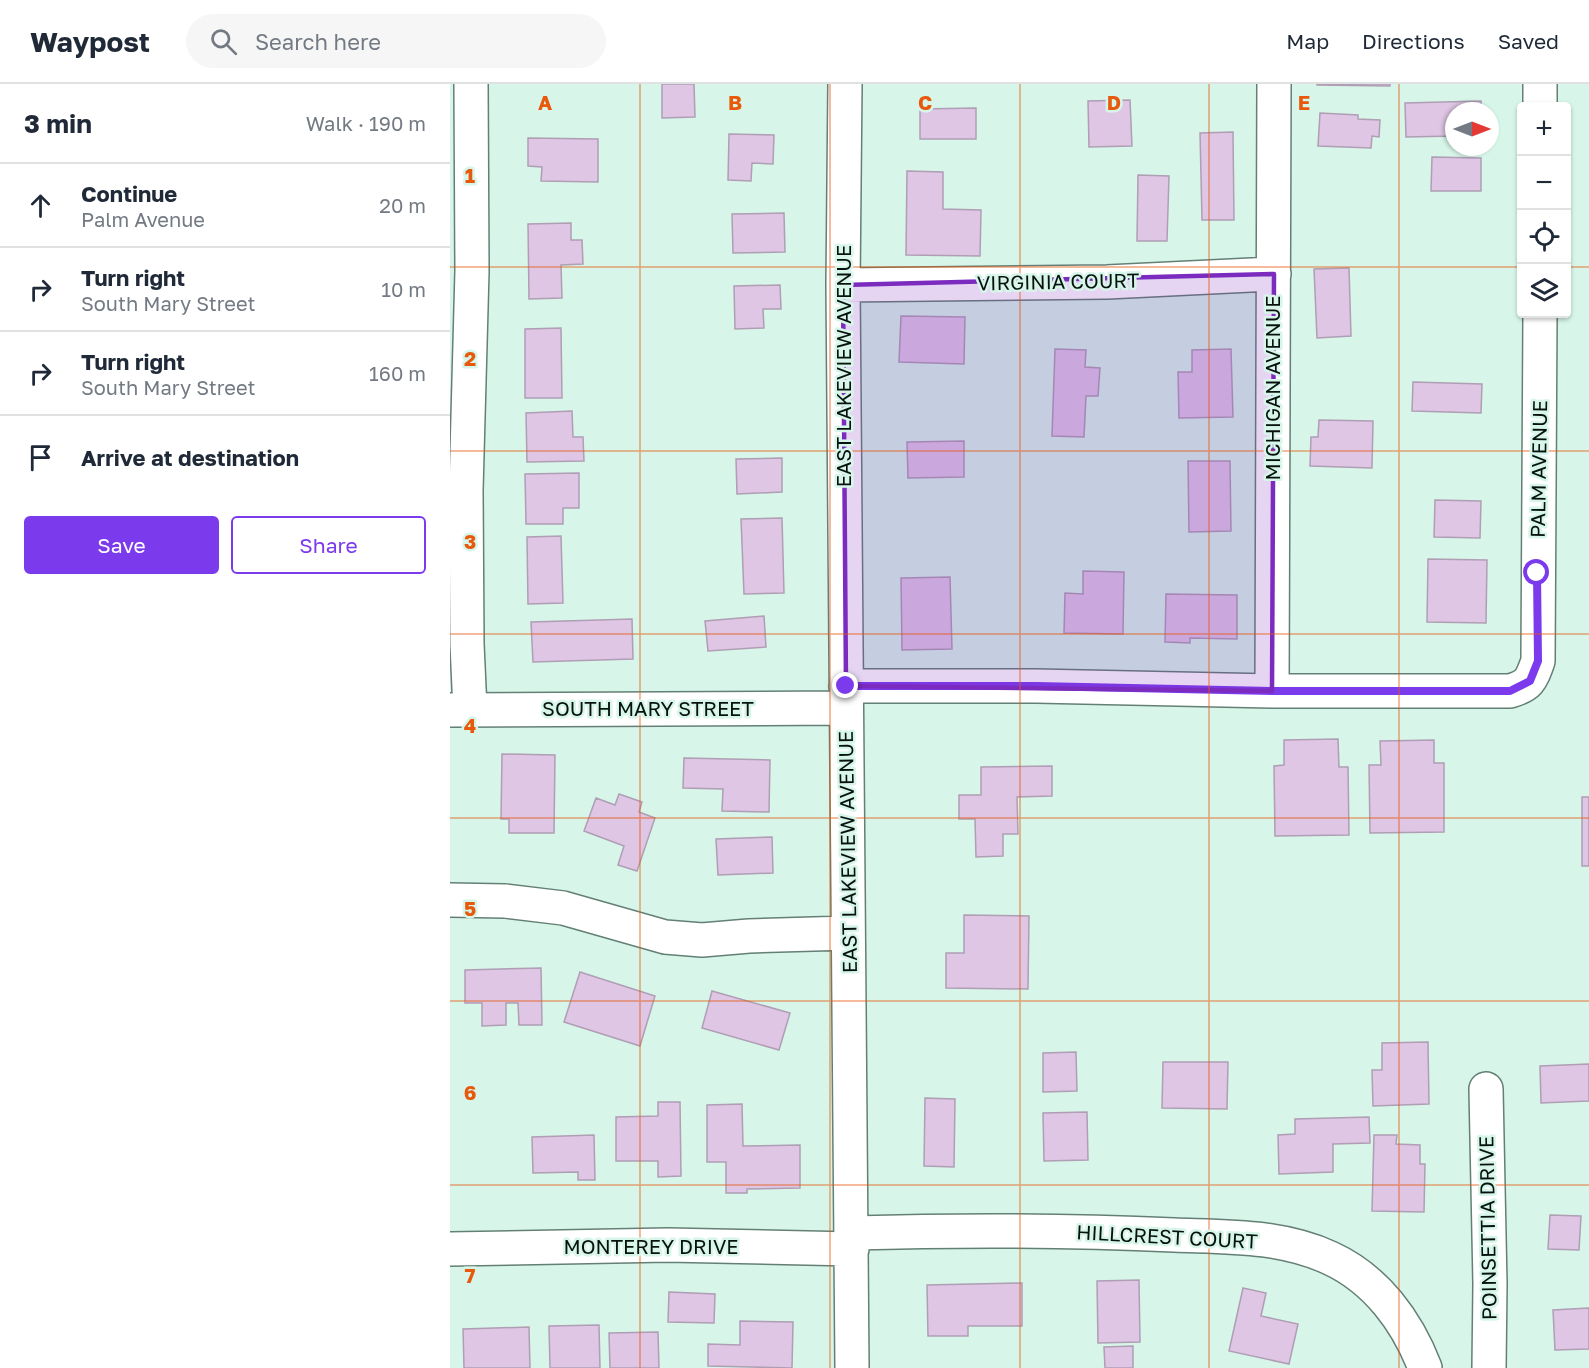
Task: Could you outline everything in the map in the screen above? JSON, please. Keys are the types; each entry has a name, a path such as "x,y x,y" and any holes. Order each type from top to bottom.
{"street":[{"path":"460,710 467,644 466,490 472,271 471,84"},
{"name":"EAST LAKEVIEW AVENUE","path":"844,84 843,285 852,1368"},
{"name":"MICHIGAN AVENUE","path":"1272,691 1274,84"},
{"path":"1539,84 1539,102"},
{"name":"VIRGINIA COURT","path":"843,285 1107,282 1274,274"},
{"name":"PALM AVENUE","path":"1538,661 1539,318"},
{"name":"SOUTH MARY STREET","path":"460,710 846,697 1036,686 1272,691 1510,691 1530,681 1538,661"},
{"path":"450,900 505,901 563,908 665,937 693,939 848,933"},
{"name":"POINSETTIA DRIVE","path":"1486,1089 1490,1284 1489,1368"},
{"name":"HILLCREST COURT","path":"852,1241 952,1231 1129,1233 1246,1238 1290,1244 1329,1258 1359,1275 1381,1295 1401,1320 1425,1368"},
{"name":"MONTEREY DRIVE","path":"450,1249 852,1241"}],"highlighted area":[{"path":"1274,274 1272,691 846,686 843,285"}],"building":[{"path":"662,84 694,84 695,117 662,118"},
{"path":"1390,84 1390,86 1317,85"},
{"path":"1130,100 1132,146 1089,147 1088,101"},
{"path":"1481,101 1445,102 1445,136 1406,137 1405,103"},
{"path":"976,108 976,139 920,139 920,109"},
{"path":"1320,113 1358,115 1358,119 1380,120 1379,137 1372,136 1371,148 1318,146"},
{"path":"1233,132 1234,220 1202,220 1200,133"},
{"path":"729,134 774,135 773,164 752,163 751,181 728,180"},
{"path":"528,138 598,139 598,182 541,181 542,167 528,166"},
{"path":"1432,157 1481,158 1481,191 1431,191"},
{"path":"907,171 943,172 943,209 981,210 980,256 906,255"},
{"path":"1138,175 1169,176 1167,241 1137,241"},
{"path":"784,213 785,252 733,253 732,214"},
{"path":"571,223 571,240 582,240 583,264 561,265 562,298 529,299 528,224"},
{"path":"1349,268 1351,336 1317,338 1314,269"},
{"path":"780,285 781,309 763,309 764,328 735,329 734,286"},
{"path":"901,316 965,317 964,364 899,362"},
{"path":"561,328 562,398 525,398 525,329"},
{"path":"1055,349 1086,350 1085,367 1100,368 1098,396 1086,396 1084,437 1052,436"},
{"path":"1231,349 1233,417 1179,418 1178,372 1192,372 1192,350"},
{"path":"1413,382 1482,384 1481,413 1412,411"},
{"path":"572,411 573,437 583,437 584,461 527,462 526,413"},
{"path":"1319,420 1373,421 1372,468 1310,466 1311,437 1318,437"},
{"path":"964,441 964,477 908,478 907,442"},
{"path":"782,458 782,492 737,494 736,459"},
{"path":"1188,461 1230,461 1231,531 1189,532"},
{"path":"579,473 579,508 563,508 563,524 526,524 525,474"},
{"path":"1435,500 1481,501 1480,538 1434,537"},
{"path":"782,518 784,593 744,594 741,519"},
{"path":"561,536 563,603 528,604 527,537"},
{"path":"1428,559 1487,560 1486,623 1427,622"},
{"path":"1083,571 1124,572 1123,634 1064,633 1065,593 1083,594"},
{"path":"950,577 952,649 902,650 901,578"},
{"path":"1166,594 1237,595 1237,639 1190,638 1190,643 1165,642"},
{"path":"764,616 766,647 708,651 705,621"},
{"path":"632,619 633,659 533,662 531,622"},
{"path":"1338,739 1339,767 1348,767 1349,835 1275,836 1274,766 1284,765 1284,740"},
{"path":"1434,740 1434,763 1444,763 1444,832 1370,833 1369,765 1381,765 1380,741"},
{"path":"502,754 555,755 554,833 509,833 509,819 501,819"},
{"path":"684,758 770,760 769,812 722,811 723,789 683,788"},
{"path":"1052,766 1052,796 1017,797 1018,834 1003,834 1003,856 976,857 975,819 959,819 959,795 981,795 981,767"},
{"path":"619,794 642,802 639,812 655,818 637,871 618,865 624,846 584,831 596,798 615,805"},
{"path":"1582,797 1589,797 1589,866 1582,866"},
{"path":"772,837 773,873 718,875 716,839"},
{"path":"964,915 1029,916 1028,989 946,988 946,953 964,953"},
{"path":"541,968 542,1025 519,1025 518,1003 506,1003 506,1025 482,1026 482,1003 465,1003 465,970"},
{"path":"580,972 655,996 640,1046 564,1022"},
{"path":"712,991 790,1013 779,1050 702,1028"},
{"path":"1428,1042 1429,1104 1373,1106 1372,1070 1382,1070 1382,1043"},
{"path":"1076,1052 1077,1091 1043,1092 1043,1053"},
{"path":"1163,1062 1228,1062 1227,1109 1162,1108"},
{"path":"1589,1064 1589,1101 1541,1103 1540,1066"},
{"path":"925,1098 955,1099 954,1167 924,1166"},
{"path":"658,1102 680,1102 681,1176 658,1177 658,1161 616,1161 616,1117 658,1116"},
{"path":"742,1104 743,1146 800,1145 800,1188 747,1189 747,1193 726,1193 726,1162 707,1162 707,1105"},
{"path":"1087,1112 1088,1160 1044,1161 1043,1113"},
{"path":"1369,1117 1370,1143 1333,1144 1333,1172 1279,1174 1278,1135 1295,1134 1295,1119"},
{"path":"594,1135 595,1180 578,1180 578,1172 533,1173 532,1137"},
{"path":"1374,1135 1397,1135 1396,1144 1420,1145 1420,1164 1425,1164 1424,1212 1372,1211"},
{"path":"1550,1215 1581,1216 1579,1250 1548,1249"},
{"path":"1139,1280 1140,1342 1098,1343 1097,1281"},
{"path":"1022,1283 1022,1326 968,1326 968,1336 928,1336 927,1285"},
{"path":"1243,1288 1266,1293 1261,1316 1298,1324 1289,1364 1229,1351"},
{"path":"669,1292 715,1294 714,1323 668,1322"},
{"path":"1589,1308 1589,1349 1555,1350 1553,1310"},
{"path":"740,1321 793,1322 792,1368 708,1366 708,1344 740,1345"},
{"path":"599,1325 600,1368 550,1368 549,1326"},
{"path":"529,1327 530,1368 464,1368 463,1329"},
{"path":"658,1332 659,1368 610,1368 609,1333"},
{"path":"1133,1346 1133,1368 1105,1368 1104,1347"}],"route":[{"path":"846,686 1510,691 1530,681 1538,661 1537,573"}]}
